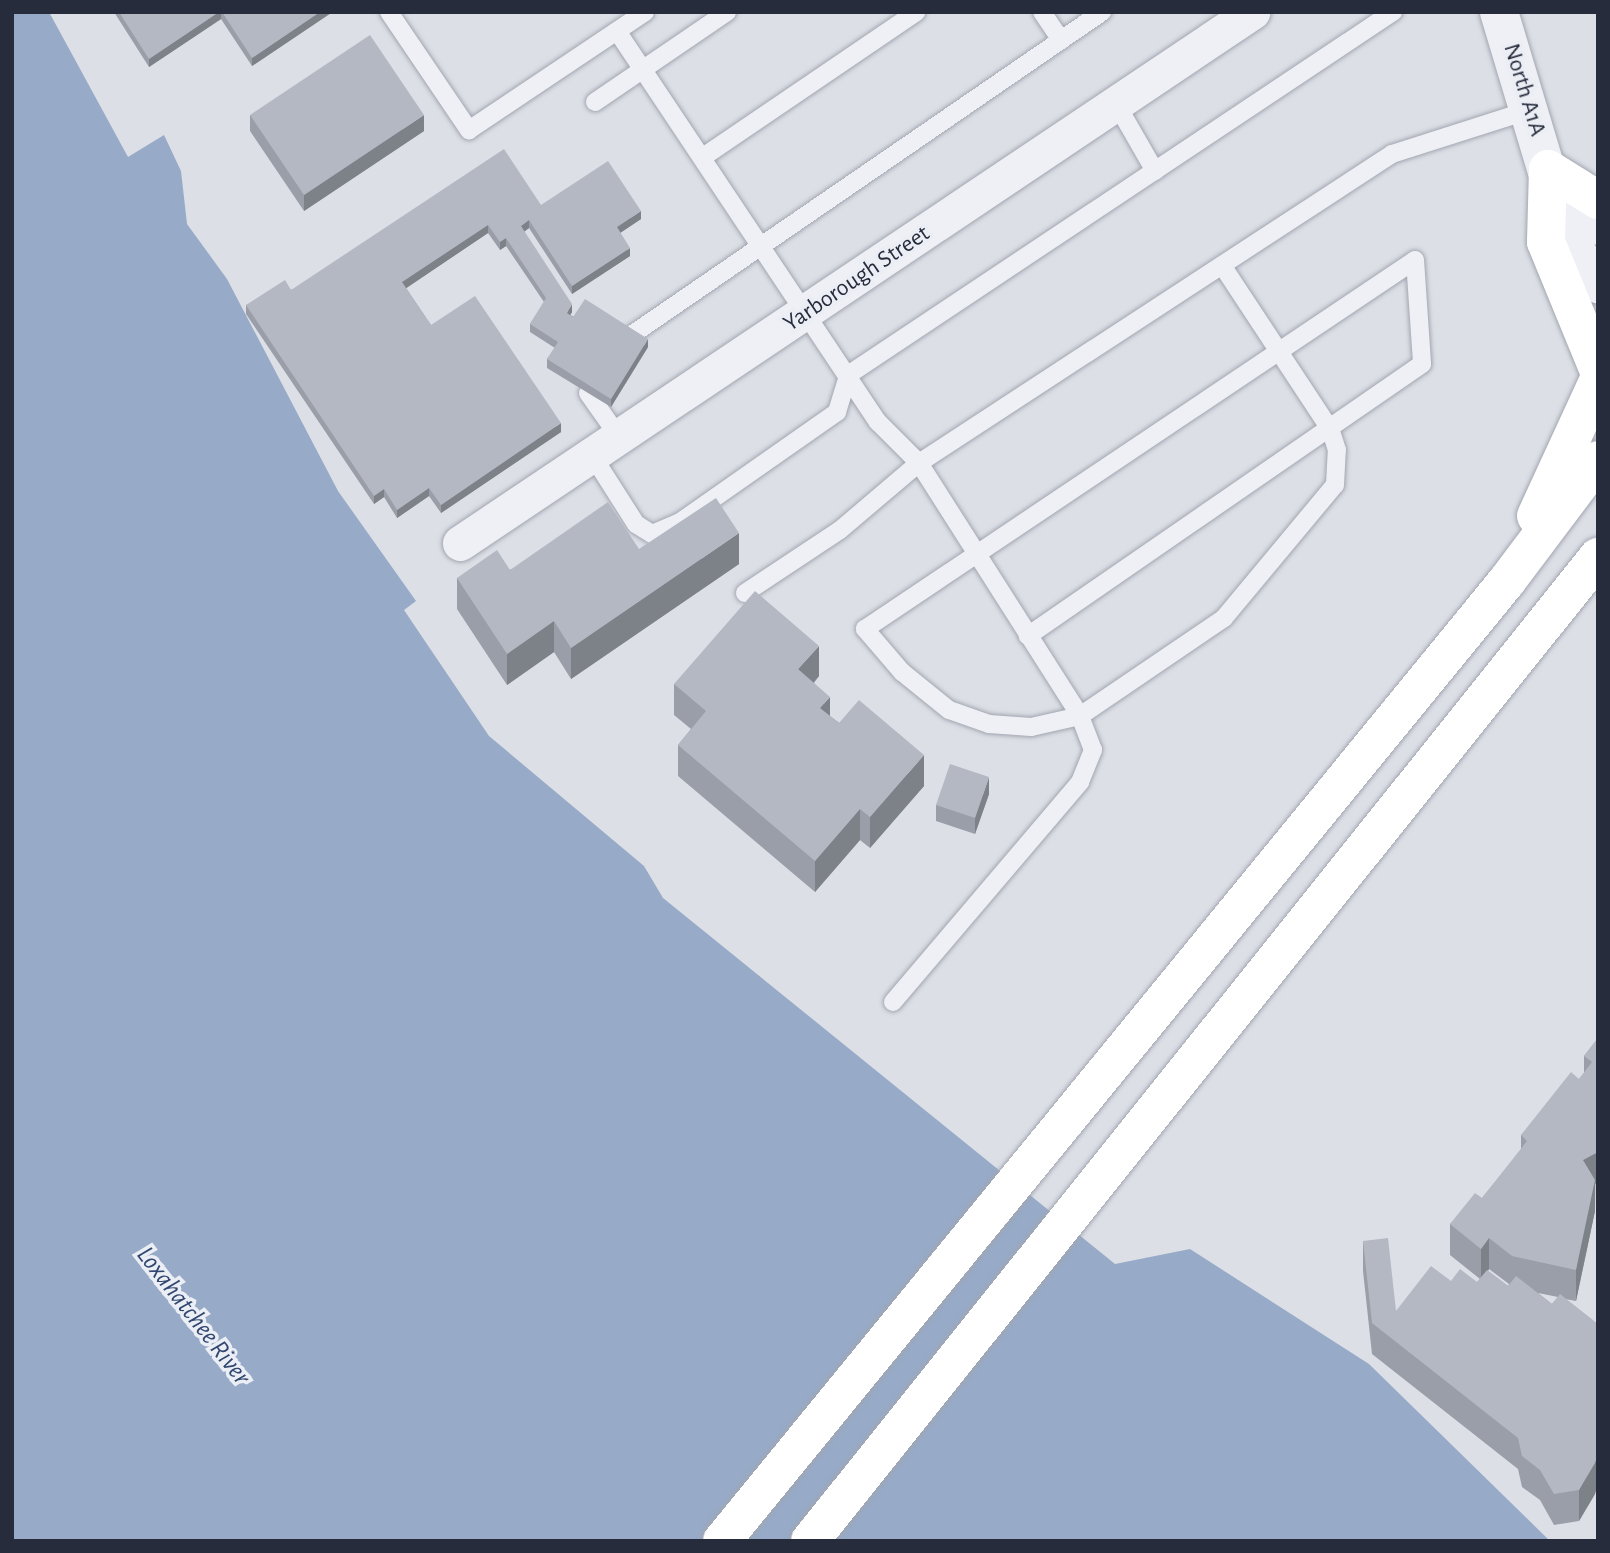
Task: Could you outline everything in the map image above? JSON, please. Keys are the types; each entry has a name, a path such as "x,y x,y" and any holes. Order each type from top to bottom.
{"main road":[{"path":"1548,169 1598,200"},
{"path":"1548,169 1546,242 1598,369"},
{"path":"1507,581 1598,381"},
{"path":"722,1541 1507,581 1598,460"},
{"path":"810,1541 1598,557"}],"street":[{"name":"Yarborough Street","path":"460,543 505,500 605,446 1252,12"},
{"name":"North A1A","path":"1499,12 1566,236 1598,284"},
{"name":"North A1A","path":"1548,169 1598,226"}],"lane":[{"path":"391,13 469,130 645,12"},
{"path":"595,102 727,12"},
{"path":"703,158 916,12"},
{"path":"1042,12 1061,40"},
{"path":"630,336 1102,12"},
{"path":"588,393 605,446 636,524 652,534 680,522 837,412 848,375 1393,12"},
{"path":"617,31 878,422 919,463 975,556 1080,716 1093,750 1080,782 894,1002"},
{"path":"1117,105 1155,171"},
{"path":"745,593 840,530 919,463 1392,154 1530,110"},
{"path":"1028,636 1330,429 1422,365 1415,260 1280,353 865,629 902,672 949,710 989,724 1031,727 1080,716 1224,618 1335,485 1337,450 1330,429 1280,353 1222,265"}],"water":[{"name":"Loxahatchee River","path":"12,12 49,12 128,157 164,135 181,171 187,224 227,279 338,491 416,601 404,610 489,736 644,866 663,898 1115,1264 1190,1249 1369,1364 1550,1541 12,1541"}],"building":[{"path":"119,12 219,12 149,59"},
{"path":"222,12 320,12 252,58"},
{"path":"370,35 424,115 304,195 250,115"},
{"path":"504,149 541,205 608,161 641,211 617,227 630,248 572,286 529,220 521,226 572,304 567,313 573,317 585,299 648,339 611,399 547,359 558,342 530,324 546,298 506,238 500,242 488,225 402,282 431,325 475,296 561,423 441,505 429,488 397,510 384,489 374,496 246,305 285,280 291,290"},
{"path":"716,498 739,533 571,648 554,621 507,654 457,578 497,550 510,570 608,502 639,549"},
{"path":"755,591 819,646 798,669 830,697 820,708 839,723 859,700 924,755 870,817 860,809 815,861 678,745 706,711 674,684"},
{"path":"950,764 989,777 975,818 936,805"},
{"path":"1598,1038 1598,1152 1583,1160 1595,1180 1576,1270 1512,1256 1489,1238 1481,1249 1450,1224 1475,1193 1482,1198 1527,1141 1521,1135 1571,1072 1579,1079 1592,1062 1584,1056"},
{"path":"1388,1238 1396,1311 1431,1266 1451,1281 1460,1269 1477,1282 1487,1270 1508,1286 1516,1276 1552,1304 1560,1294 1598,1324 1598,1454 1579,1490 1554,1494 1540,1470 1522,1456 1518,1438 1372,1323 1363,1241"}]}
